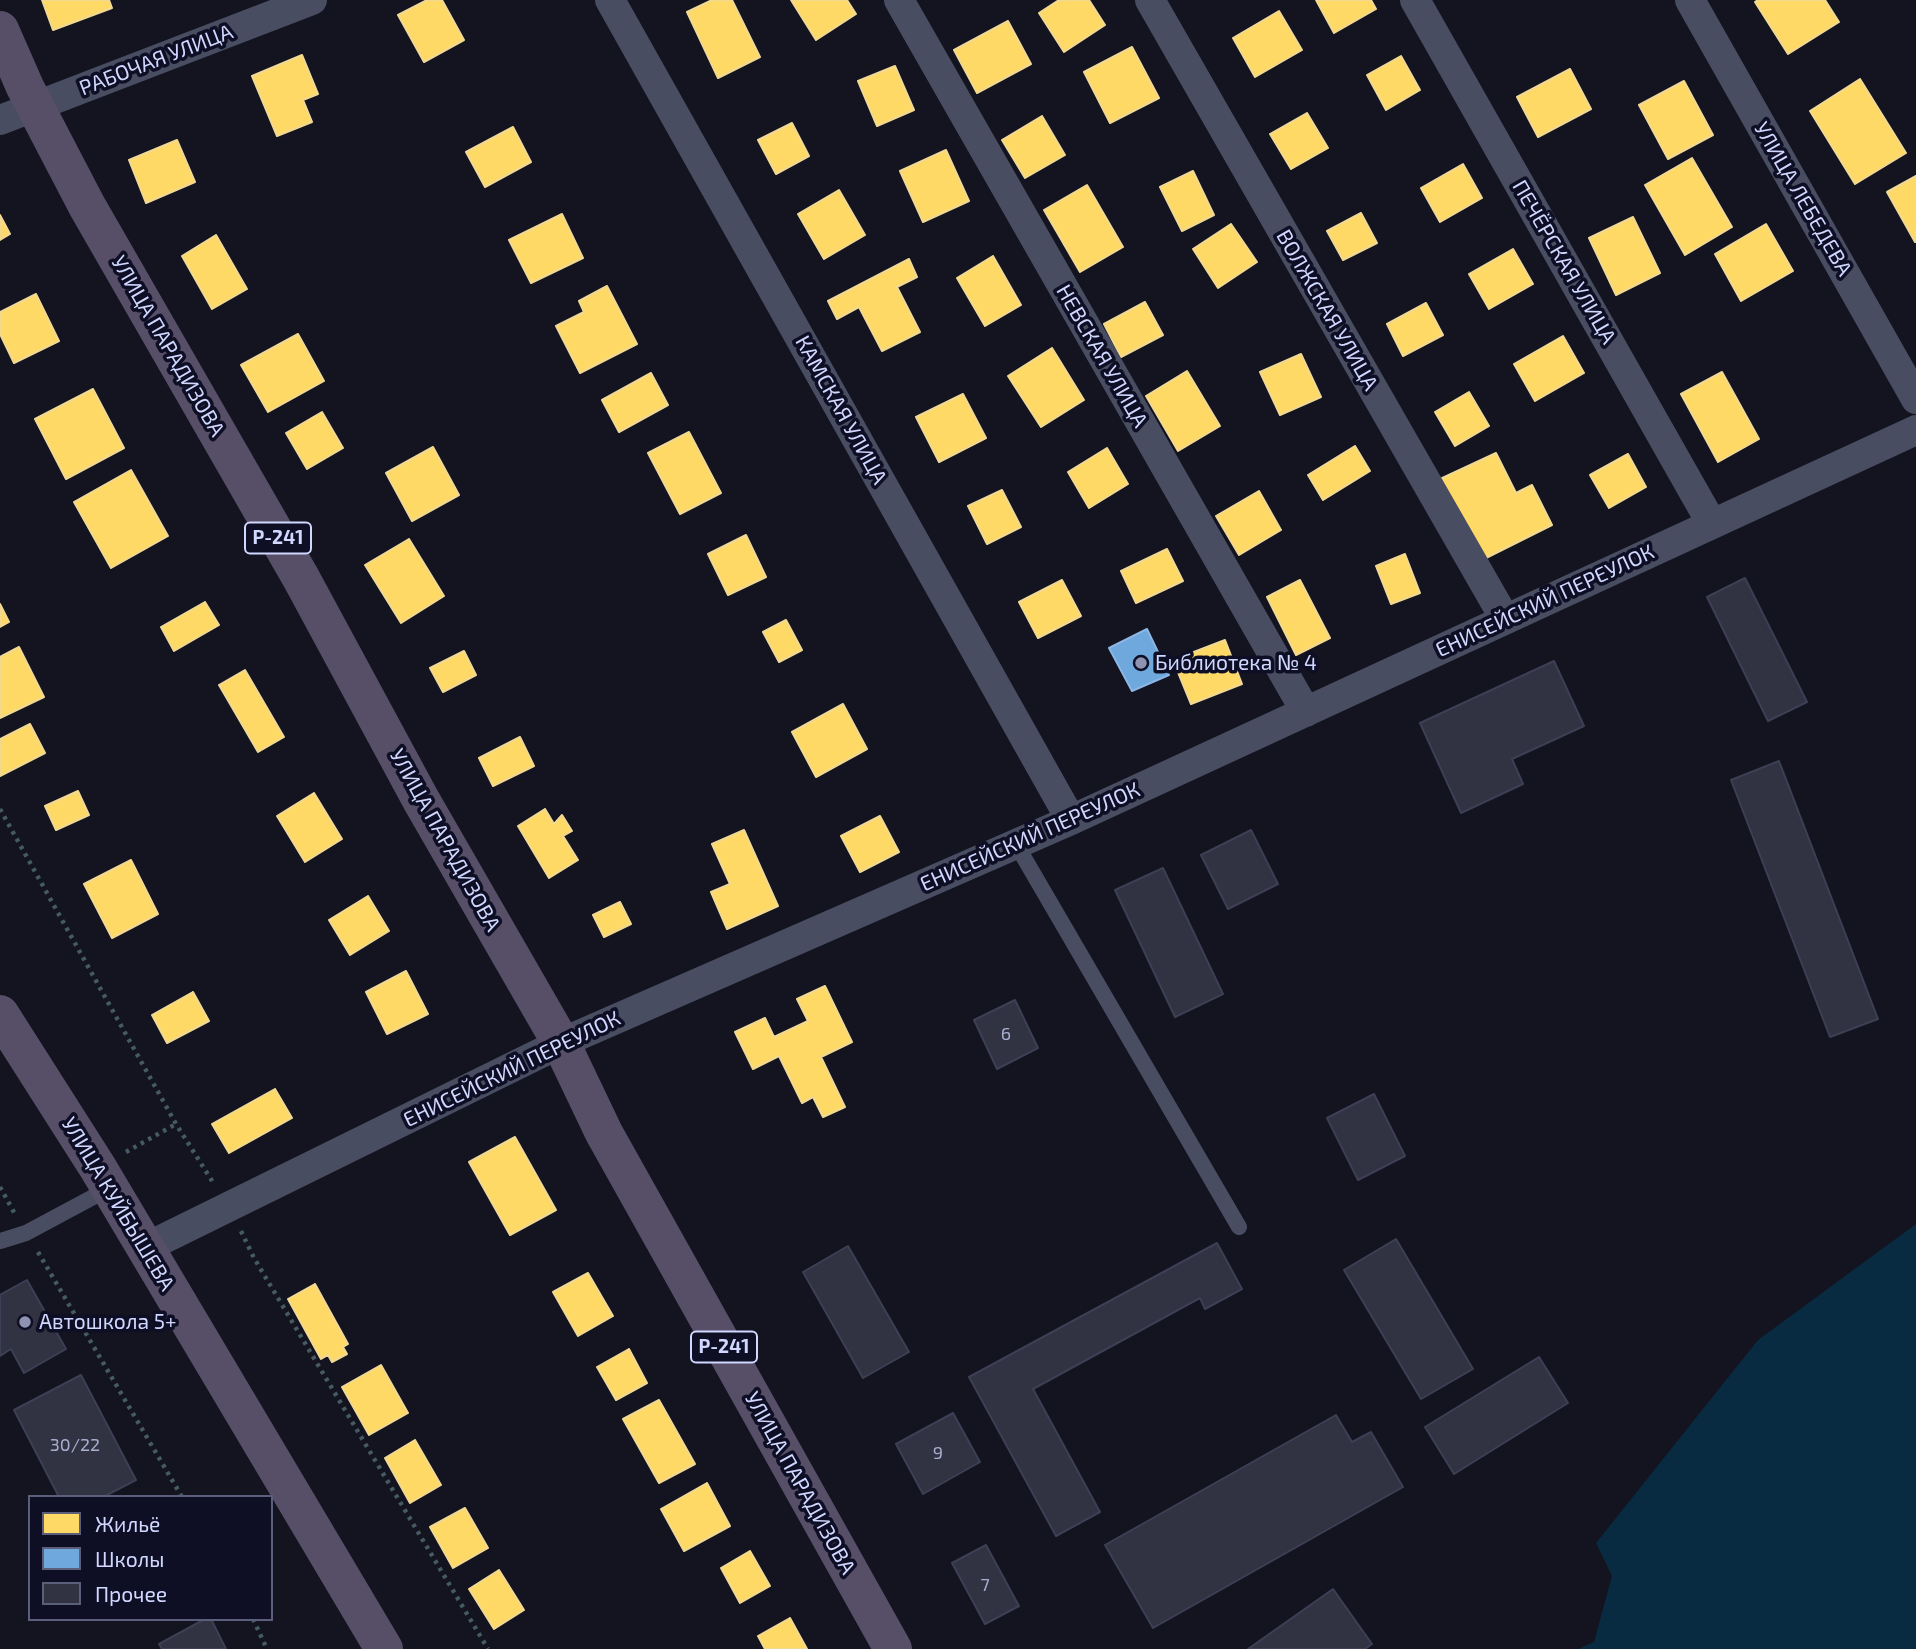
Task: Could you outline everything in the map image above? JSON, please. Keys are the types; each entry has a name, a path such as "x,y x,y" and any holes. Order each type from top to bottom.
{"highway":[{"name":"УЛИЦА ПАРАДИЗОВА","path":"0,30 35,106 87,206 301,578 428,812 561,1043 604,1133 893,1649"},
{"name":"УЛИЦА КУЙБЫШЕВА","path":"0,1014 116,1171 145,1248 384,1649"}],"street":[{"name":"РАБОЧАЯ УЛИЦА","path":"0,120 312,0"},
{"name":"КАМСКАЯ УЛИЦА","path":"610,0 1071,820"},
{"name":"НЕВСКАЯ УЛИЦА","path":"899,0 1306,712"},
{"name":"ВОЛЖСКАЯ УЛИЦА","path":"1150,0 1505,619"},
{"name":"ПЕЧЁРСКАЯ УЛИЦА","path":"1415,0 1712,524"},
{"name":"УЛИЦА ЛЕБЕДЕВА","path":"1690,0 1916,399"},
{"name":"ЕНИСЕЙСКИЙ ПЕРЕУЛОК","path":"145,1248 561,1043 1071,820 1916,430"}],"lane":[{"path":"1016,844 1239,1227"},
{"path":"0,1241 26,1233 116,1171"}],"path":[{"path":"116,1171 176,1124"},
{"path":"0,1188 181,1495"},
{"path":"254,1621 267,1649"}],"water":[{"path":"1916,1224 1916,1649 1578,1649 1594,1642 1612,1576 1596,1543 1758,1340"}],"building: Жильё":[{"path":"42,0 109,0 112,8 53,30"},
{"path":"427,0 442,0 464,40 424,62 398,15"},
{"path":"712,0 732,0 760,57 718,78 687,12"},
{"path":"791,0 847,0 856,14 816,40"},
{"path":"1059,0 1089,0 1105,25 1064,52 1039,13"},
{"path":"1316,0 1371,0 1376,9 1334,33"},
{"path":"1825,0 1839,22 1788,54 1755,2"},
{"path":"1279,11 1302,50 1255,77 1233,38"},
{"path":"1008,21 1031,64 977,93 954,50"},
{"path":"1132,47 1159,98 1110,123 1084,72"},
{"path":"302,55 318,94 303,100 312,122 277,136 252,76"},
{"path":"1401,56 1420,90 1386,110 1367,75"},
{"path":"895,66 914,110 877,126 858,81"},
{"path":"1570,69 1591,109 1538,137 1517,97"},
{"path":"1860,79 1906,153 1855,184 1810,111"},
{"path":"1684,81 1713,135 1668,159 1639,105"},
{"path":"1307,113 1328,148 1291,169 1270,134"},
{"path":"1042,116 1065,155 1025,178 1002,140"},
{"path":"792,123 809,156 776,174 758,140"},
{"path":"513,127 531,162 485,187 466,152"},
{"path":"177,140 195,182 146,203 129,160"},
{"path":"946,150 969,201 923,222 900,171"},
{"path":"1692,158 1732,227 1685,255 1645,185"},
{"path":"1463,164 1482,198 1440,222 1421,188"},
{"path":"1193,171 1214,215 1182,231 1160,187"},
{"path":"1916,176 1916,242 1915,242 1887,192"},
{"path":"1087,185 1123,247 1080,272 1044,210"},
{"path":"839,190 865,235 824,259 798,214"},
{"path":"1361,213 1377,243 1343,260 1327,231"},
{"path":"562,214 583,258 531,283 509,240"},
{"path":"0,215 10,234 0,240"},
{"path":"1633,217 1660,273 1616,295 1589,238"},
{"path":"1231,224 1257,262 1218,288 1193,249"},
{"path":"1766,224 1793,271 1741,301 1715,254"},
{"path":"216,235 247,289 212,309 182,256"},
{"path":"1513,249 1533,284 1489,309 1469,274"},
{"path":"993,256 1021,305 985,326 957,278"},
{"path":"909,259 917,277 897,287 920,332 882,351 859,307 837,319 828,301"},
{"path":"607,286 637,344 580,373 556,326 584,312 579,301"},
{"path":"36,294 59,341 14,363 0,334 0,312"},
{"path":"1145,302 1163,335 1121,357 1104,324"},
{"path":"1426,303 1443,335 1403,356 1387,324"},
{"path":"298,334 324,381 268,412 241,365"},
{"path":"1563,336 1584,373 1535,401 1514,364"},
{"path":"1052,348 1084,400 1041,427 1008,376"},
{"path":"1301,354 1321,397 1280,415 1260,372"},
{"path":"1187,371 1220,426 1178,451 1146,396"},
{"path":"1722,372 1759,439 1718,462 1681,394"},
{"path":"651,373 668,405 619,432 602,400"},
{"path":"93,389 124,448 66,479 35,419"},
{"path":"1469,392 1489,426 1455,446 1435,412"},
{"path":"963,394 986,438 939,462 916,417"},
{"path":"322,412 343,448 307,469 286,433"},
{"path":"689,432 721,493 680,514 648,453"},
{"path":"1355,446 1370,471 1323,500 1308,475"},
{"path":"433,447 459,495 412,521 386,473"},
{"path":"1107,448 1128,484 1089,508 1068,472"},
{"path":"1496,453 1516,493 1532,485 1552,525 1478,562 1438,480"},
{"path":"1628,454 1646,487 1609,508 1590,475"},
{"path":"131,470 168,536 111,568 74,502"},
{"path":"1002,490 1021,527 987,544 968,506"},
{"path":"1259,491 1281,530 1239,555 1216,516"},
{"path":"746,535 766,577 728,595 708,554"},
{"path":"409,539 444,596 401,623 365,565"},
{"path":"1167,549 1183,581 1136,603 1121,571"},
{"path":"1405,554 1420,593 1391,604 1376,566"},
{"path":"1062,580 1081,616 1038,638 1019,602"},
{"path":"1300,580 1330,638 1296,655 1267,597"},
{"path":"205,602 219,625 174,651 161,627"},
{"path":"0,604 9,622 0,627"},
{"path":"786,620 802,650 779,662 763,632"},
{"path":"1225,640 1242,684 1191,704 1173,660"},
{"path":"19,647 44,697 0,718 0,657"},
{"path":"464,651 476,675 443,692 430,668"},
{"path":"245,670 284,737 258,752 219,685"},
{"path":"843,704 867,749 816,777 792,732"},
{"path":"30,724 45,753 0,776 0,739"},
{"path":"520,737 534,766 493,786 479,758"},
{"path":"78,791 89,815 56,830 45,806"},
{"path":"314,793 342,839 305,862 277,816"},
{"path":"545,809 554,824 562,815 572,831 563,836 578,860 549,878 518,826"},
{"path":"880,816 899,852 860,872 841,836"},
{"path":"744,830 778,906 727,929 711,892 730,884 712,844"},
{"path":"131,860 158,914 112,938 84,884"},
{"path":"368,896 389,931 350,955 329,920"},
{"path":"620,902 631,924 604,937 593,915"},
{"path":"406,971 428,1014 387,1034 366,992"},
{"path":"825,986 852,1042 821,1057 845,1107 823,1117 813,1097 802,1103 779,1056 753,1069 735,1032 765,1018 774,1037 808,1021 797,999"},
{"path":"193,992 209,1021 167,1043 152,1015"},
{"path":"275,1089 292,1118 229,1153 212,1124"},
{"path":"515,1137 556,1210 510,1235 469,1162"},
{"path":"588,1273 613,1316 578,1336 553,1292"},
{"path":"315,1284 348,1344 343,1347 347,1354 332,1362 328,1355 321,1359 288,1299"},
{"path":"629,1349 647,1383 616,1400 597,1367"},
{"path":"381,1365 408,1413 369,1435 342,1387"},
{"path":"659,1400 695,1464 659,1483 623,1419"},
{"path":"415,1440 441,1485 410,1503 385,1458"},
{"path":"707,1483 730,1526 684,1551 661,1509"},
{"path":"465,1508 488,1548 453,1568 430,1527"},
{"path":"750,1551 770,1586 740,1603 721,1568"},
{"path":"499,1570 524,1610 494,1629 469,1589"},
{"path":"790,1618 807,1649 765,1649 758,1636"}],"building: Школы":[{"path":"1147,629 1169,675 1132,691 1109,648"}],"building: Прочее":[{"path":"1745,578 1807,702 1768,721 1707,597"},
{"path":"1554,661 1584,726 1512,759 1523,784 1461,813 1420,723"},
{"path":"1779,761 1878,1019 1830,1037 1731,780"},
{"path":"1251,830 1278,884 1228,909 1201,855"},
{"path":"1163,868 1223,994 1175,1017 1115,890"},
{"path":"1015,1000 1038,1048 997,1069 974,1020"},
{"path":"1374,1094 1405,1156 1358,1180 1327,1118"},
{"path":"1396,1239 1473,1369 1421,1399 1344,1270"},
{"path":"1217,1243 1242,1289 1205,1309 1200,1298 1033,1389 1100,1512 1056,1536 969,1377"},
{"path":"848,1246 909,1352 863,1378 803,1272"},
{"name":"Автошкола 5+","path":"27,1280 66,1349 24,1373 11,1349 0,1356 0,1295"},
{"path":"1539,1357 1568,1403 1454,1474 1425,1427"},
{"path":"81,1375 136,1480 107,1495 58,1495 14,1410"},
{"path":"953,1413 980,1462 923,1494 896,1444"},
{"path":"1336,1415 1352,1442 1371,1432 1403,1487 1153,1628 1105,1545"},
{"path":"986,1545 1019,1606 985,1624 952,1563"},
{"path":"1333,1589 1372,1644 1365,1649 1248,1649"},
{"path":"201,1621 212,1621 226,1649 162,1649 159,1644"}],"place":[{"name":"Библиотека № 4","path":"1141,663"},
{"name":"Автошкола 5+","path":"25,1322"}]}
